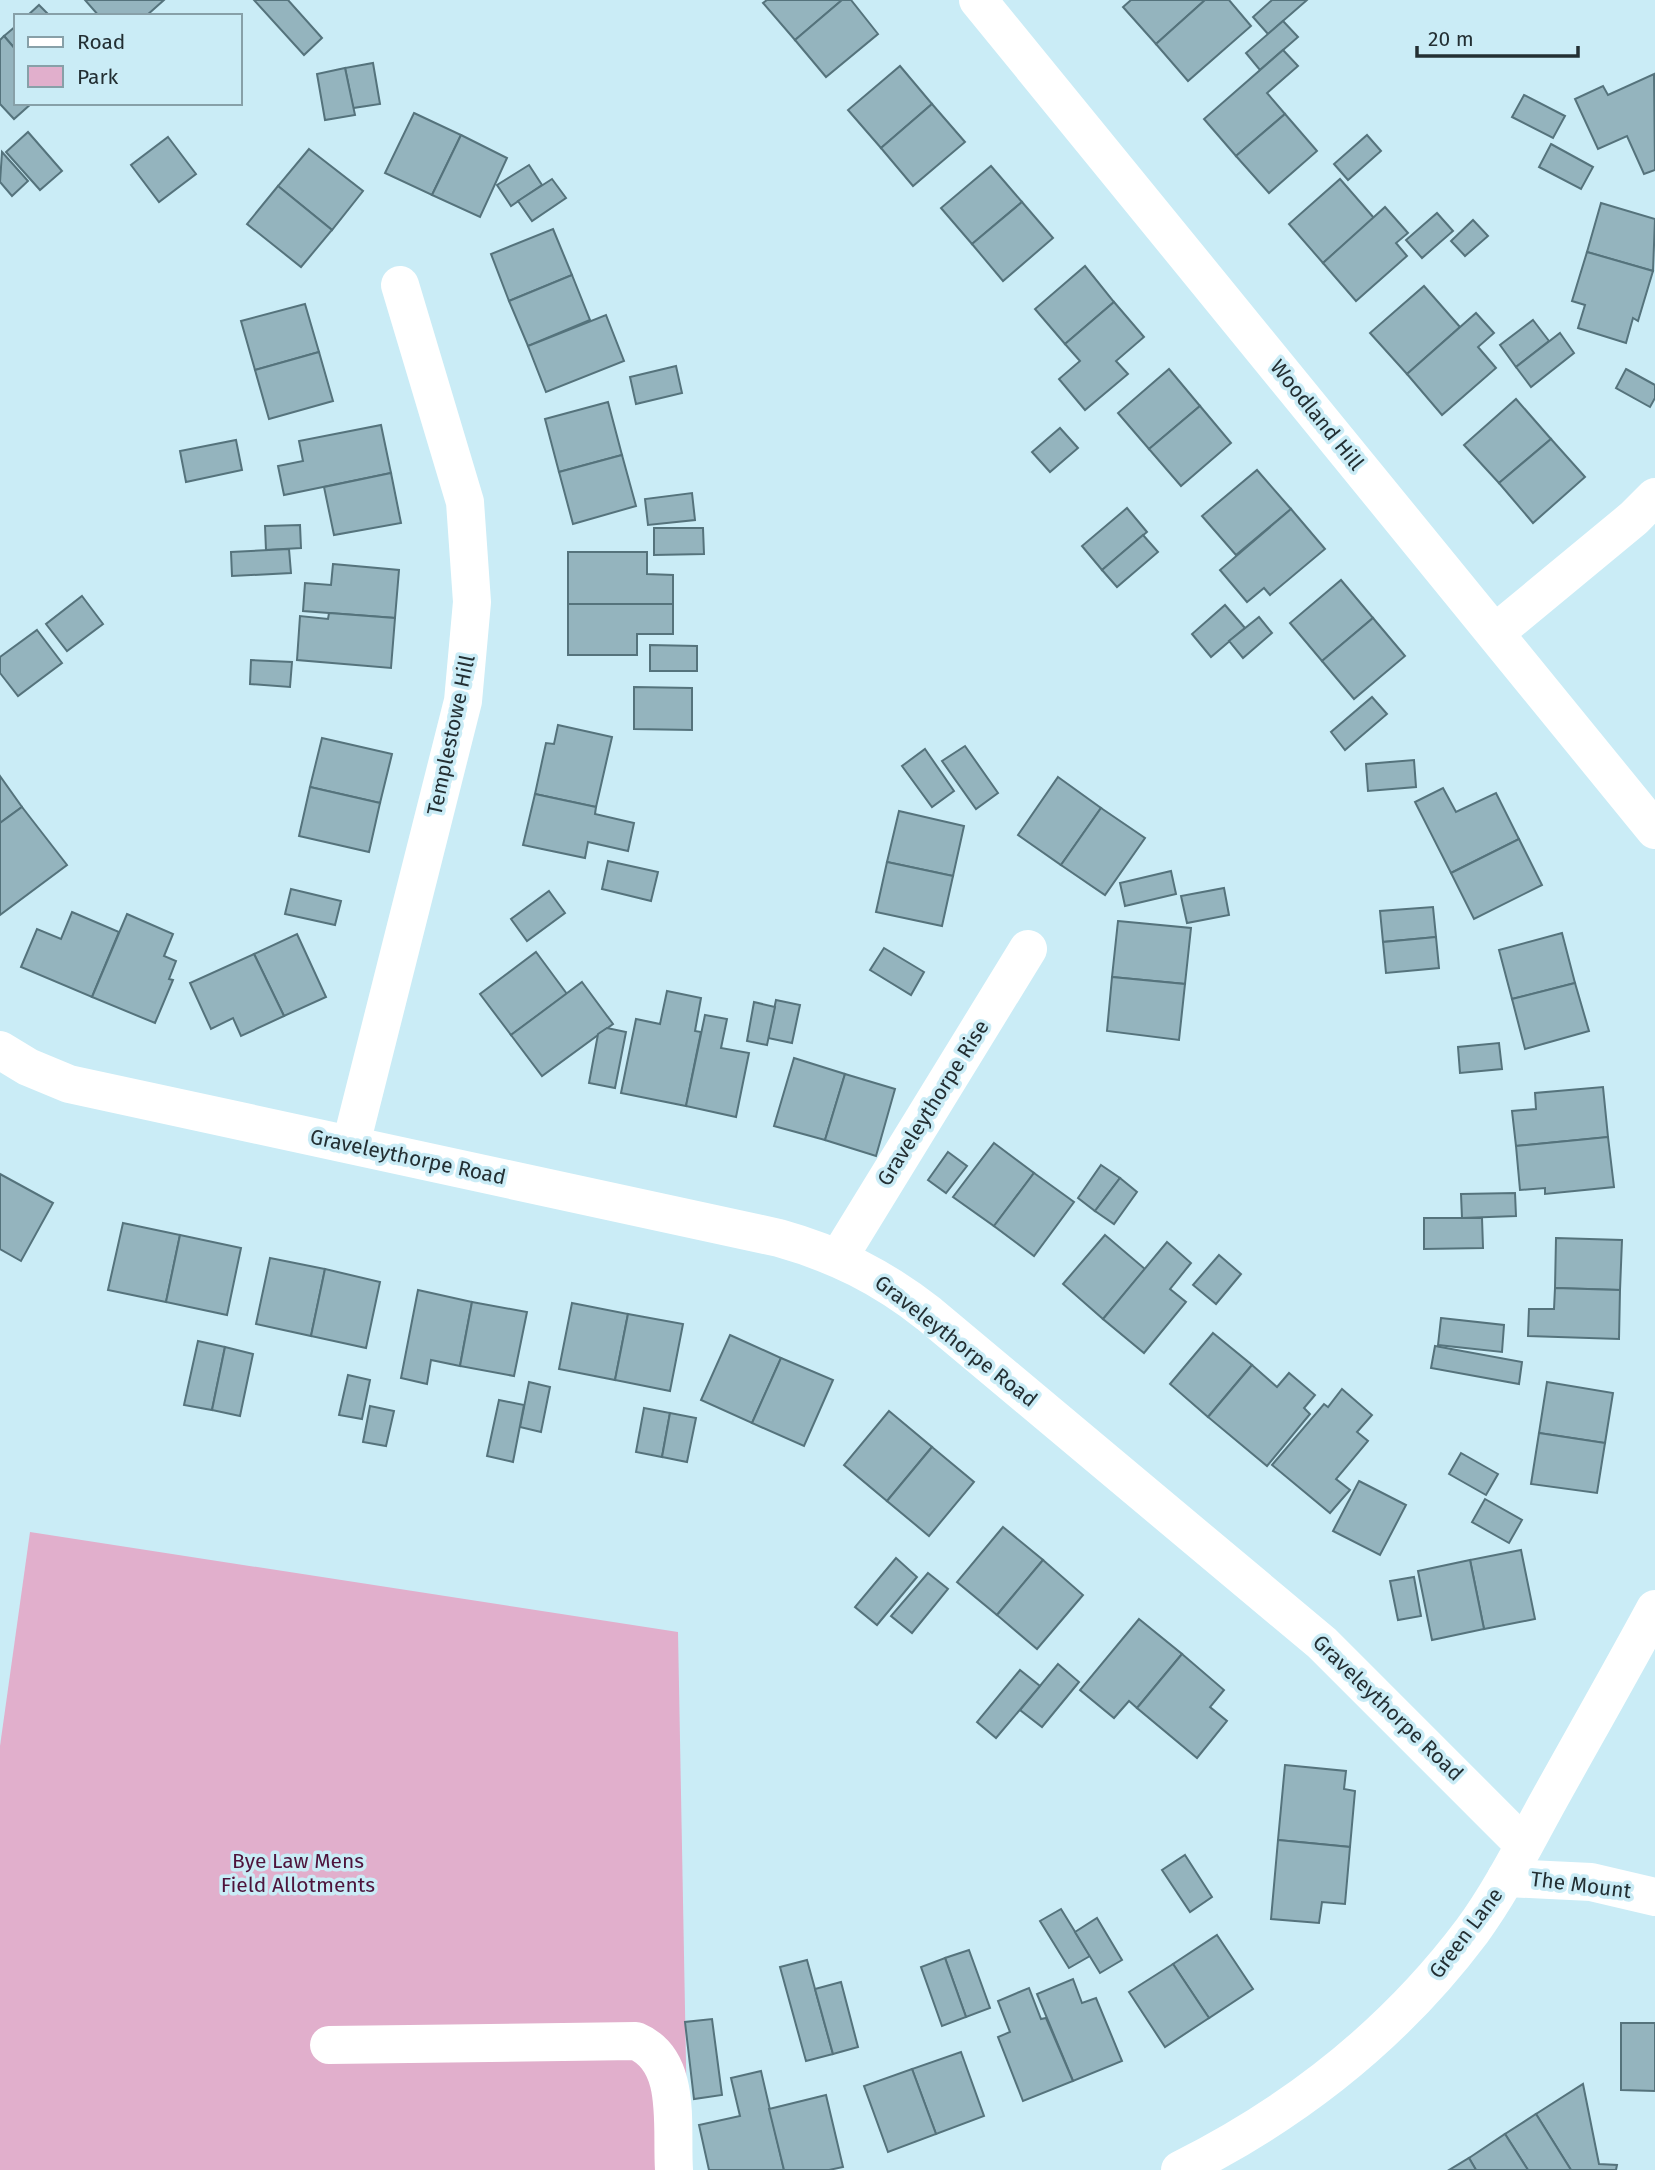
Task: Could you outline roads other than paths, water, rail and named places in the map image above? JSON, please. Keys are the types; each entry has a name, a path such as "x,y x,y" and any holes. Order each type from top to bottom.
{"street":[{"name":"Woodland Hill","path":"978,0 1655,830"},
{"name":"Templestowe Hill","path":"351,1144 463,701 470,651 472,601 465,502 400,285"},
{"path":"1495,633 1648,518"},
{"name":"Graveleythorpe Rise","path":"839,1257 1028,949"},
{"name":"Graveleythorpe Road","path":"0,1050 28,1067 69,1084 779,1238 839,1257 896,1288 929,1314 1322,1643 1515,1861"},
{"name":"Green Lane","path":"1180,2170 1243,2138 1317,2087 1383,2032 1436,1975 1473,1929 1515,1861 1655,1608"},
{"name":"The Mount","path":"1515,1861 1655,1897"},
{"path":"329,2045 636,2041 649,2047 666,2068 674,2170"}],"park label":[{"name":"Bye Law Mens Field Allotments","path":"298,1873"}]}
